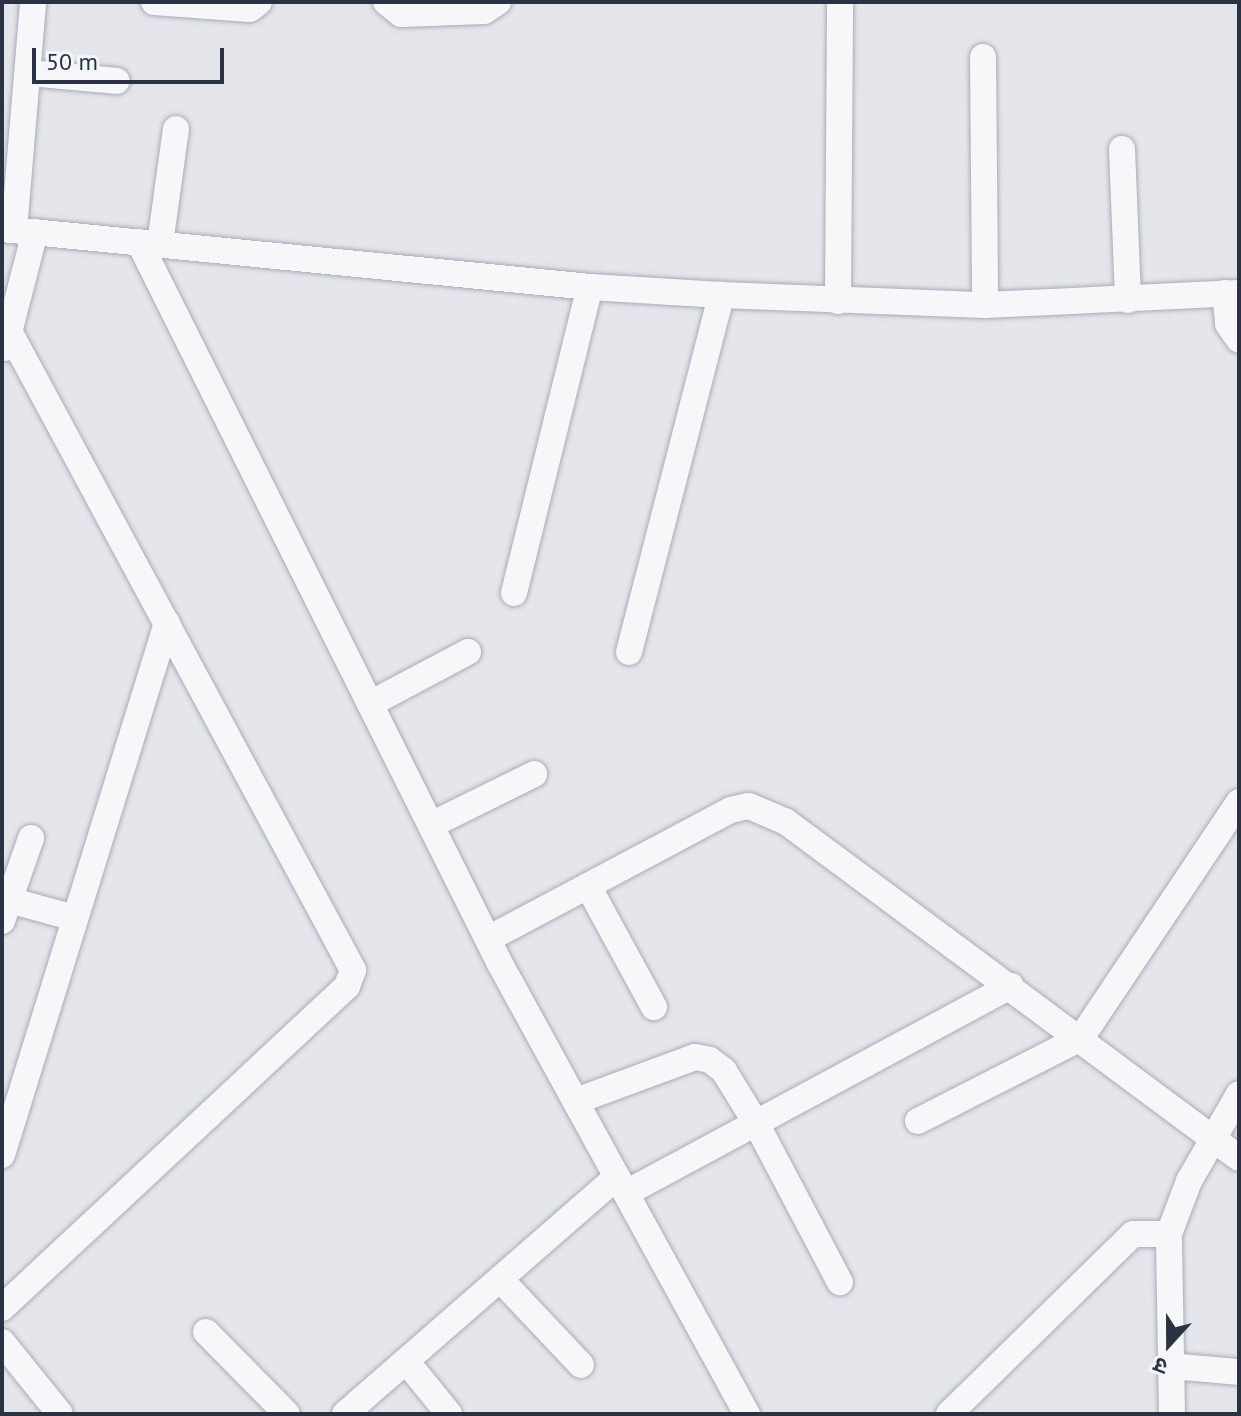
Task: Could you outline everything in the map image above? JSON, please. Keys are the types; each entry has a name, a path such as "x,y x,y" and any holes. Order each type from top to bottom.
{"street":[{"path":"2,1308 341,992 353,970 167,623 6,344 33,2"},
{"path":"154,2 250,9 259,2"},
{"path":"386,2 401,14 484,11 498,2"},
{"path":"838,301 840,2"},
{"path":"983,57 985,305"},
{"path":"28,73 117,81"},
{"path":"176,129 150,243 370,704 488,939 747,1414"},
{"path":"1122,149 1128,300"},
{"path":"17,231 590,287 838,301 985,305 1232,293 1228,324 1239,340"},
{"path":"514,593 590,287"},
{"path":"629,652 721,295"},
{"path":"2,1155 167,623"},
{"path":"370,704 468,652"},
{"path":"431,825 534,774"},
{"path":"918,1121 1081,1038 1239,802"},
{"path":"488,939 731,810 749,806 785,821 1214,1136 1239,1158"},
{"path":"31,838 5,911 75,918"},
{"path":"588,886 654,1007"},
{"path":"345,1414 500,1279 622,1185 756,1123 1011,986"},
{"path":"576,1101 695,1057 724,1071 756,1123 840,1282"},
{"path":"1172,1414 1169,1234 1214,1136 1239,1094"},
{"path":"949,1414 1133,1234 1169,1234"},
{"path":"500,1279 581,1365"},
{"path":"206,1332 287,1414"},
{"path":"2,1342 60,1414"},
{"path":"406,1361 449,1414"},
{"path":"1170,1366 1239,1372"}]}
